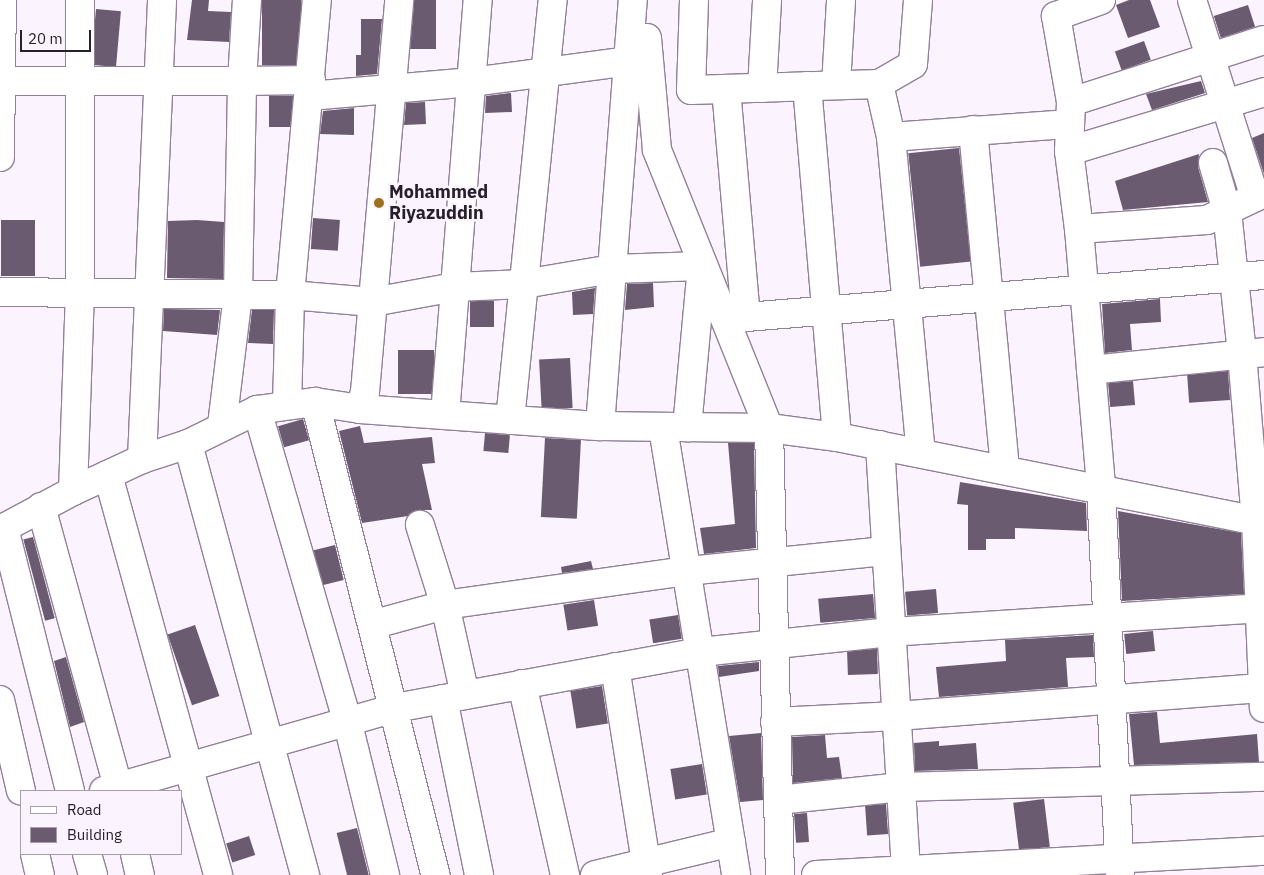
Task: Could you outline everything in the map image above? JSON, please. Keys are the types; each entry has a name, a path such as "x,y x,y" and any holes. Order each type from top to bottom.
{"street":[{"path":"0,157 2,0"},
{"path":"73,491 80,293 80,0"},
{"path":"142,459 147,294 160,81 162,0"},
{"path":"222,425 238,294 242,81 247,0"},
{"path":"287,405 290,296 317,0"},
{"path":"360,409 372,302 399,0"},
{"path":"445,415 478,0"},
{"path":"510,420 553,0"},
{"path":"600,426 633,0"},
{"path":"694,0 691,90 879,84 913,64 918,0"},
{"path":"762,88 766,0"},
{"path":"836,85 841,0"},
{"path":"1101,0 1056,16 1070,126 1101,488 1119,867"},
{"path":"1079,228 1207,220 1260,195 1192,0"},
{"path":"647,38 657,150 702,266 769,428 780,875"},
{"path":"1070,126 1211,57 1264,40"},
{"path":"1,81 242,81 310,88 391,91 546,73 629,61"},
{"path":"879,84 891,136 904,305 921,453"},
{"path":"807,86 837,437"},
{"path":"726,89 746,317 1264,275"},
{"path":"891,136 1070,126 1228,103 1264,92"},
{"path":"973,130 991,298 1006,469"},
{"path":"775,722 897,716 1111,698 1263,695 1260,521 1253,353 1233,278 1227,211 1213,163"},
{"path":"0,292 238,294 372,302 455,287 524,284 612,269 702,266"},
{"path":"702,266 675,427 688,571 736,875"},
{"path":"1091,370 1253,353"},
{"path":"70,790 2,529 73,491 142,459 188,444 222,425 257,410 315,402 360,409 600,426 769,428 880,445 1260,521"},
{"path":"315,402 375,624 436,875"},
{"path":"257,410 347,720 386,875"},
{"path":"188,444 305,875"},
{"path":"880,445 906,872"},
{"path":"108,475 218,875"},
{"path":"41,507 114,790 189,766 395,708 700,652 891,632 1262,608"},
{"path":"420,524 445,605 454,697 479,875"},
{"path":"375,624 445,605 688,571 886,551"},
{"path":"616,667 647,869"},
{"path":"522,684 565,875"},
{"path":"0,700 21,790"},
{"path":"778,800 901,787 1115,779 1264,777"},
{"path":"0,796 20,792"},
{"path":"595,875 647,869 731,842"},
{"path":"816,875 1119,867 1264,851"},
{"path":"35,855 40,875"},
{"path":"87,855 93,875"},
{"path":"135,855 140,875"}],"building":[{"path":"192,0 209,0 208,11 231,12 229,42 187,40"},
{"path":"262,0 301,0 301,65 262,65"},
{"path":"414,0 436,0 436,49 410,49"},
{"path":"1129,0 1150,0 1160,27 1128,38 1116,5"},
{"path":"1248,5 1255,27 1221,38 1214,16"},
{"path":"96,9 121,11 116,67 91,65"},
{"path":"361,19 382,19 377,74 356,76 356,55 361,55"},
{"path":"1144,41 1151,60 1122,70 1115,52"},
{"path":"1201,81 1205,93 1152,110 1146,94"},
{"path":"511,93 512,112 485,113 486,96"},
{"path":"269,96 293,96 293,127 269,127"},
{"path":"425,102 426,124 404,125 406,103"},
{"path":"354,108 354,135 320,134 323,111"},
{"path":"1264,133 1264,174 1252,138"},
{"path":"959,148 971,261 920,267 908,153"},
{"path":"1199,154 1198,167 1208,202 1123,210 1115,181"},
{"path":"313,218 340,220 338,251 311,249"},
{"path":"1,220 35,220 35,276 1,276"},
{"path":"197,220 224,222 223,279 167,278 168,221"},
{"path":"653,283 654,307 625,310 627,284"},
{"path":"595,288 593,314 573,315 572,292"},
{"path":"1160,299 1161,322 1130,324 1132,350 1105,353 1102,304"},
{"path":"470,301 494,301 494,327 470,327"},
{"path":"164,309 220,310 217,335 163,331"},
{"path":"252,310 274,310 273,344 248,343"},
{"path":"398,350 434,350 434,394 398,394"},
{"path":"570,358 573,408 542,410 539,360"},
{"path":"1228,371 1230,400 1189,403 1187,374"},
{"path":"1133,381 1135,405 1110,407 1108,383"},
{"path":"303,419 309,440 284,447 278,426"},
{"path":"360,426 364,443 432,437 435,463 422,464 432,510 416,510 408,516 362,523 339,431"},
{"path":"485,433 510,435 508,453 483,451"},
{"path":"545,438 581,440 577,519 541,517"},
{"path":"728,443 754,443 756,548 704,554 700,528 735,524"},
{"path":"960,482 1086,503 1087,531 1015,528 1015,539 986,539 986,550 968,550 968,505 957,504"},
{"path":"1118,511 1241,533 1244,594 1122,601"},
{"path":"33,537 55,618 45,621 23,540"},
{"path":"335,545 344,580 322,585 314,550"},
{"path":"591,561 593,569 562,573 561,567"},
{"path":"936,589 938,613 907,616 905,592"},
{"path":"873,594 875,618 820,623 818,599"},
{"path":"594,600 598,626 567,631 563,605"},
{"path":"678,615 682,639 653,643 649,620"},
{"path":"195,625 219,696 192,705 168,634"},
{"path":"1153,631 1155,651 1126,654 1124,634"},
{"path":"1093,635 1094,657 1066,658 1068,687 939,697 936,667 1006,661 1005,640"},
{"path":"877,649 878,674 848,675 847,650"},
{"path":"66,657 84,722 70,727 54,661"},
{"path":"759,662 759,671 719,677 718,666"},
{"path":"602,686 608,724 576,729 570,691"},
{"path":"1157,712 1160,743 1257,734 1259,762 1134,765 1129,714"},
{"path":"761,733 763,800 740,802 729,736"},
{"path":"825,735 827,758 839,757 842,778 793,783 792,737"},
{"path":"939,741 939,746 976,743 978,769 915,771 914,743"},
{"path":"702,764 707,795 675,800 670,769"},
{"path":"1044,799 1050,847 1019,850 1013,803"},
{"path":"886,804 888,834 867,835 865,805"},
{"path":"807,813 809,842 796,843 794,814"},
{"path":"357,828 369,875 347,875 337,833"},
{"path":"249,836 255,855 232,862 226,843"}],"place":[{"name":"Mohammed Riyazuddin","path":"379,203"}]}
